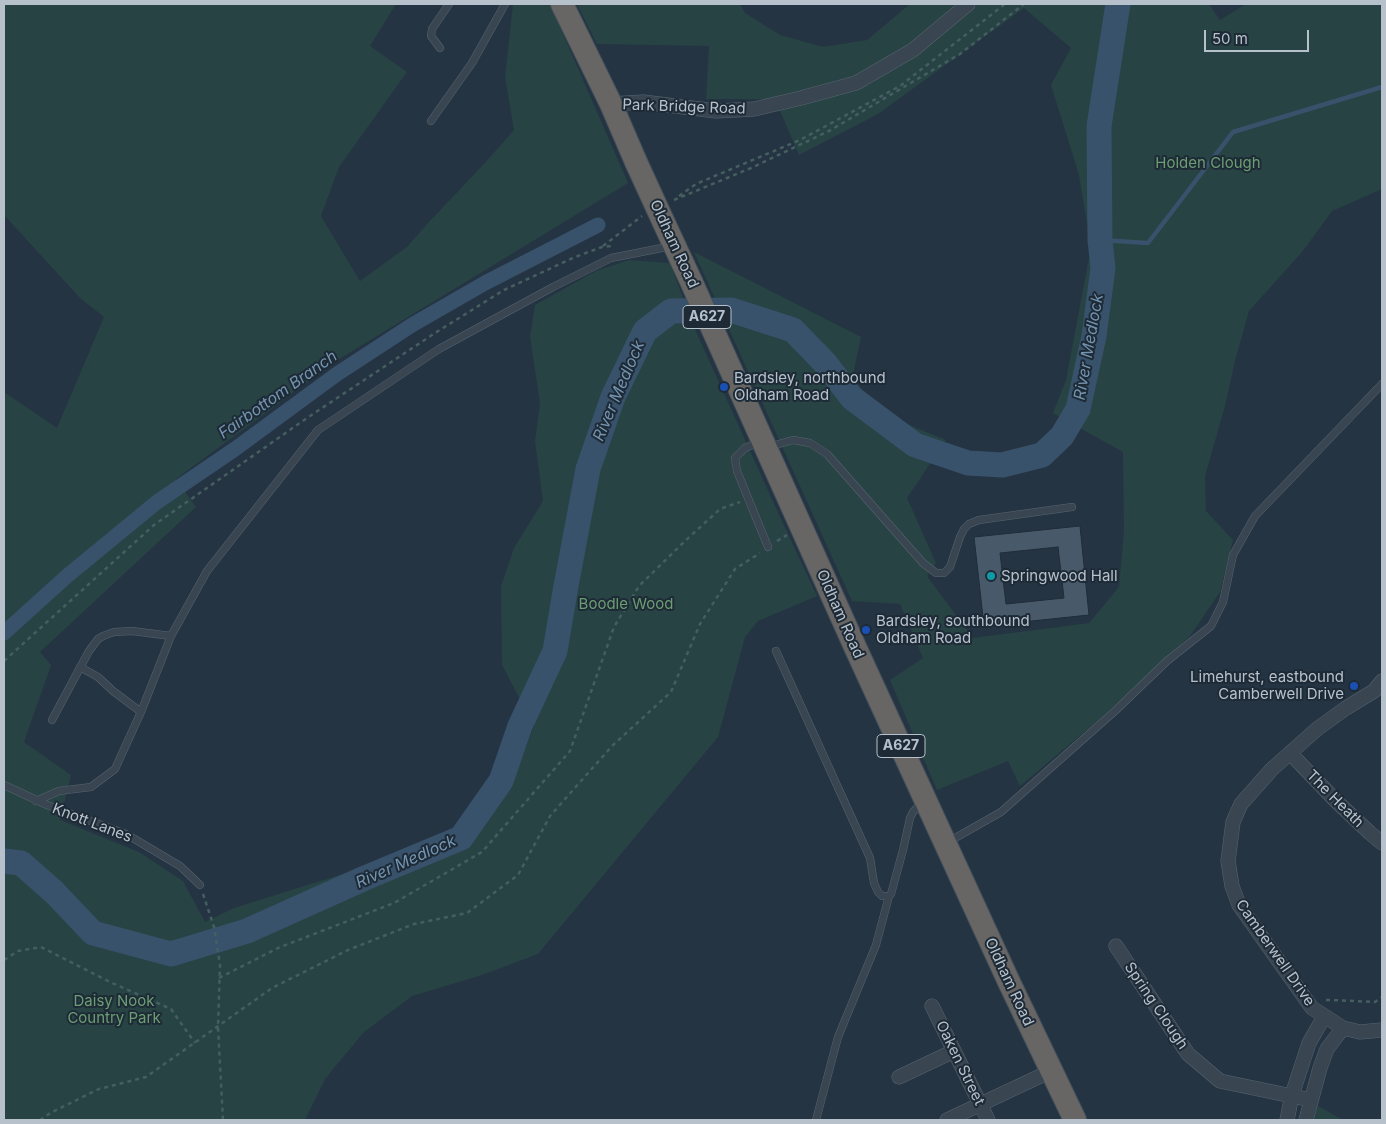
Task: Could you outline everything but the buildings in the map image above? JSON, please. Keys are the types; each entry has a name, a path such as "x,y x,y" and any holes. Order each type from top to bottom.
{"highway":[{"name":"A627","path":"562,4 611,104"},
{"name":"Oldham Road","path":"611,104 800,526 1075,1120"}],"street":[{"name":"Park Bridge Road","path":"611,104 643,102 716,111 754,109 856,83 913,50 968,4"},
{"name":"Camberwell Drive","path":"1382,681 1374,691 1317,729 1272,769 1241,804 1233,822 1228,861 1232,886 1239,905 1312,1008 1343,1028 1360,1032 1382,1030"},
{"name":"The Heath","path":"1290,753 1336,801 1382,843"},
{"name":"Spring Clough","path":"1116,946 1188,1054 1220,1081 1311,1100"},
{"name":"Oaken Street","path":"932,1006 988,1120"},
{"path":"1288,1120 1292,1095 1309,1043 1324,1017"},
{"path":"1306,1120 1327,1049 1343,1028"},
{"path":"899,1076 954,1051"},
{"path":"947,1120 1052,1071"}],"lane":[{"path":"440,48 431,36 432,29 449,4"},
{"path":"431,121 472,63 505,4"},
{"path":"36,800 59,791 91,787 115,769 141,712 171,636 207,572 318,430 439,349 611,258 679,255"},
{"path":"946,843 1001,812 1116,711 1167,661 1211,626 1223,602 1233,555 1255,516 1382,384"},
{"path":"768,547 736,471 735,458 745,448 793,440 810,443 827,454 923,563 936,573 944,573 950,567 960,537 969,524 979,520 1072,507"},
{"path":"52,720 89,651 98,639 114,632 171,636"},
{"path":"776,651 870,858 874,883 881,895 889,896"},
{"path":"80,667 98,677 141,712"},
{"name":"Knott Lanes","path":"4,785 46,805 126,834 180,866 200,885"},
{"path":"816,1120 838,1037 873,952 889,896 894,888 910,818 925,799"}],"path":[{"path":"4,661 154,526 307,418 435,333 504,290 602,248 638,218 659,214 696,184 800,140 900,86 1005,4"},
{"path":"674,200 751,168 829,131 960,54 1024,4"},
{"path":"219,978 278,948 394,903 482,852 570,751 614,627 639,586 720,509 748,499"},
{"path":"40,1120 52,1112 99,1089 146,1077 272,988 348,950 414,924 467,913 518,875 550,816 612,746 671,692 700,624 735,570 800,526"},
{"path":"200,885 214,927 220,965 218,1027 223,1120"},
{"path":"4,960 18,951 42,947 110,982 171,1009 195,1043"},
{"path":"1312,1008 1323,1001 1375,1002 1382,997"}],"green space":[{"name":"Boodle Wood","path":"4,4 396,4 370,46 407,72 339,167 321,216 360,281 407,247 514,130 505,77 513,4 550,4 628,183 336,361 176,479 196,507 40,652 51,665 24,742 71,775 60,820 139,852 183,881 205,922 234,908 381,862 390,879 474,841 512,782 534,726 502,665 501,586 514,548 543,501 535,441 540,403 530,337 535,305 596,271 629,260 670,263 693,325 817,596 758,621 745,637 718,737 538,954 482,975 412,996 364,1032 325,1079 305,1120 4,1120 4,392 57,428 104,317 80,298 4,215"},
{"name":"Holden Clough","path":"577,4 740,4 745,13 780,35 823,47 867,40 910,4 1209,4 1220,20 1246,4 1382,4 1382,189 1332,211 1302,252 1249,311 1205,476 1206,511 1233,540 1220,592 1190,636 1101,718 1020,786 1008,761 937,790 890,680 923,658 900,604 852,601 694,252 861,337 852,379 890,417 946,440 907,498 936,563 927,576 973,638 1089,623 1119,587 1124,530 1123,452 1053,413 1066,380 1091,247 1079,175 1051,85 1071,48 1024,8 878,114 799,155 775,99 706,99 709,46 597,44"},
{"path":"1318,1106 1343,1120 1314,1120"}],"waterway":[{"name":"River Medlock","path":"4,861 21,863 54,892 93,933 171,954 247,931 365,878 461,838 501,781 520,726 555,651 588,469 613,397 645,331 671,311 731,310 793,330 826,364 852,398 915,445 968,463 1002,465 1042,455 1062,436 1078,409 1094,336 1103,268 1100,240 1099,126 1118,4"},
{"path":"1100,240 1148,243 1233,132 1382,87"},
{"name":"Fairbottom Branch","path":"4,633 67,576 157,502 235,449 337,374 412,325 485,283 598,225"}],"place":[{"name":"Bardsley, northbound Oldham Road","path":"724,387"},
{"name":"Springwood Hall","path":"991,576"},
{"name":"Bardsley, southbound Oldham Road","path":"866,630"},
{"name":"Limehurst, eastbound Camberwell Drive","path":"1354,686"}],"park label":[{"name":"Daisy Nook Country Park","path":"114,1010"}]}
